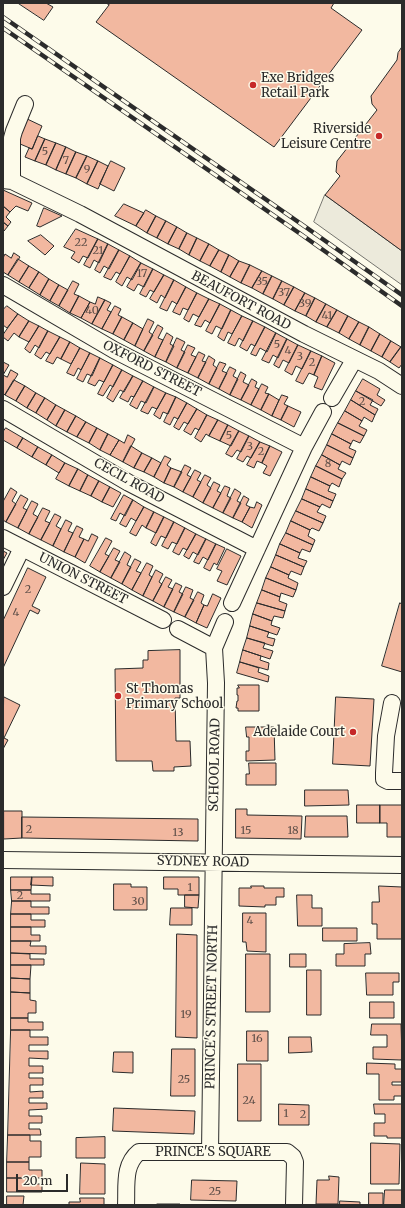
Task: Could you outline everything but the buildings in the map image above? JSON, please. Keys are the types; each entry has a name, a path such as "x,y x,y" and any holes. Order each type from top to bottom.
{"street":[{"path":"8,180 12,138 25,104"},
{"name":"BEAUFORT ROAD","path":"8,180 80,214 354,360 380,371 402,386"},
{"name":"OXFORD STREET","path":"3,285 114,350 304,447"},
{"path":"332,398 354,360"},
{"name":"CECIL ROAD","path":"3,409 129,483 257,549"},
{"path":"232,603 304,447 323,412"},
{"name":"UNION STREET","path":"3,538 163,620"},
{"path":"3,587 22,548"},
{"name":"SCHOOL ROAD","path":"214,863 216,683 214,648 225,622"},
{"path":"178,629 214,648"},
{"path":"392,703 386,736 384,779 388,781 402,781"},
{"name":"SYDNEY ROAD","path":"3,860 402,865"},
{"name":"PRINCE'S STREET NORTH","path":"210,1152 214,863"},
{"name":"PRINCE'S SQUARE","path":"126,1205 127,1170 131,1160 139,1152 287,1152 293,1157 295,1162 294,1205"}],"shaded area":[{"path":"325,195 402,251 402,285 314,222"}],"railway":[{"path":"3,17 402,295"},
{"path":"3,28 402,306"}],"place":[{"name":"Exe Bridges Retail Park","path":"253,85"},
{"name":"Riverside Leisure Centre","path":"379,136"},
{"name":"St Thomas Primary School","path":"118,696"},
{"name":"Adelaide Court","path":"353,732"}]}
